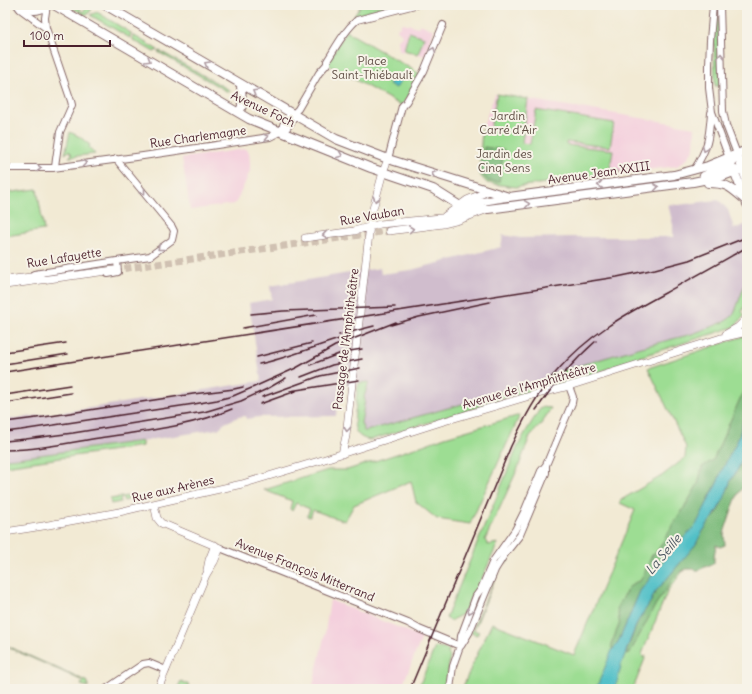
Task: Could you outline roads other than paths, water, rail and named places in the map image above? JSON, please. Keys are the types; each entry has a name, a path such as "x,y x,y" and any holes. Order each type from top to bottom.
{"main road":[{"path":"21,5 34,10 41,9 47,5"},
{"name":"Avenue Foch","path":"54,5 249,119 383,172 433,189 460,206 475,207"},
{"name":"Avenue Foch","path":"105,5 336,139 388,159 472,185"},
{"path":"239,113 242,106 241,84"},
{"path":"746,202 738,163 747,150"},
{"name":"Passage de l'Amphithéâtre","path":"342,454 346,436 372,213 388,159"},
{"path":"738,163 747,181"},
{"name":"Avenue Jean XXIII","path":"472,185 509,197 674,175 708,166 738,163"},
{"name":"Avenue Jean XXIII","path":"475,207 488,209 693,182 723,176 738,163"},
{"path":"693,182 720,183 731,188 746,202"},
{"name":"Rue Vauban","path":"443,218 472,197 489,191"},
{"path":"460,206 509,197"},
{"name":"Rue Vauban","path":"305,238 354,231 380,224 451,217 475,207"},
{"name":"Rue Vauban","path":"389,231 443,224 459,220 488,209"},
{"name":"Rue Lafayette","path":"5,280 116,267"},
{"name":"Rue Lafayette","path":"5,286 116,267"},
{"name":"Avenue de l'Amphithéâtre","path":"721,338 738,327 747,318"},
{"name":"Avenue de l'Amphithéâtre","path":"342,454 441,422 569,386 721,338 747,332"},
{"name":"Rue aux Arènes","path":"5,532 104,515 154,504 248,482 342,454"},
{"name":"Avenue François Mitterrand","path":"154,504 158,520 161,524 217,546"},
{"path":"158,689 217,546"}],"street":[{"path":"17,5 20,9 46,28"},
{"path":"47,5 45,18 46,28 71,101 71,108 60,132 55,167"},
{"path":"282,132 294,118 293,114 298,109 327,64 327,61 343,35 357,20 415,5"},
{"path":"693,171 701,159 708,142 712,112 709,70 713,5"},
{"path":"720,5 723,111 738,163"},
{"path":"388,159 402,106 422,75 443,25"},
{"path":"712,112 738,163"},
{"name":"Rue Charlemagne","path":"5,168 49,168 250,140 282,132"},
{"path":"116,159 174,231 172,240 150,256 116,267"},
{"path":"450,689 454,666 460,646 469,633 495,570 520,535 546,473 546,465 572,402 573,397 569,386"},
{"name":"Avenue François Mitterrand","path":"217,546 408,623 460,646"},
{"path":"106,689 143,664 149,663 166,670"}],"water":[{"path":"394,77 401,81 396,88 389,84"},
{"path":"747,414 747,447 738,469 731,480 724,499 696,544 655,592 638,621 621,665 614,689 596,689 612,650 618,643 640,591 675,547 696,525 737,441 743,421"}],"tunnel":[{"path":"114,270 389,231"}],"railway":[{"path":"5,372 617,277 689,260 747,237"},
{"path":"410,689 511,446 531,407 543,388 569,358 594,336 607,327 635,309 747,247"},
{"path":"391,325 419,317 490,302"},
{"path":"251,314 283,311 395,307"},
{"path":"243,328 316,315"},
{"path":"5,432 194,404 233,396 296,368 335,346 396,322"},
{"path":"339,335 374,326"},
{"path":"259,364 346,337"},
{"path":"536,410 564,374 596,341"},
{"path":"5,352 66,343"},
{"path":"257,357 312,343"},
{"path":"310,365 344,352 362,349"},
{"path":"5,364 68,354"},
{"path":"301,377 332,365 362,359"},
{"path":"262,397 320,376 360,368"},
{"path":"5,441 73,433 204,412 241,401 286,378"},
{"path":"290,391 359,380"},
{"path":"5,395 70,385"},
{"path":"5,422 243,387"},
{"path":"260,404 296,391"},
{"path":"5,403 71,393"},
{"path":"5,450 40,448 167,428 200,420 232,409"}],"park label":[{"name":"Place Saint-Thiébault","path":"372,68"},
{"name":"Jardin Carré d'Air","path":"508,123"},
{"name":"Jardin des Cinq Sens","path":"504,161"}],"water label":[{"name":"La Seille","path":"663,554"}]}
